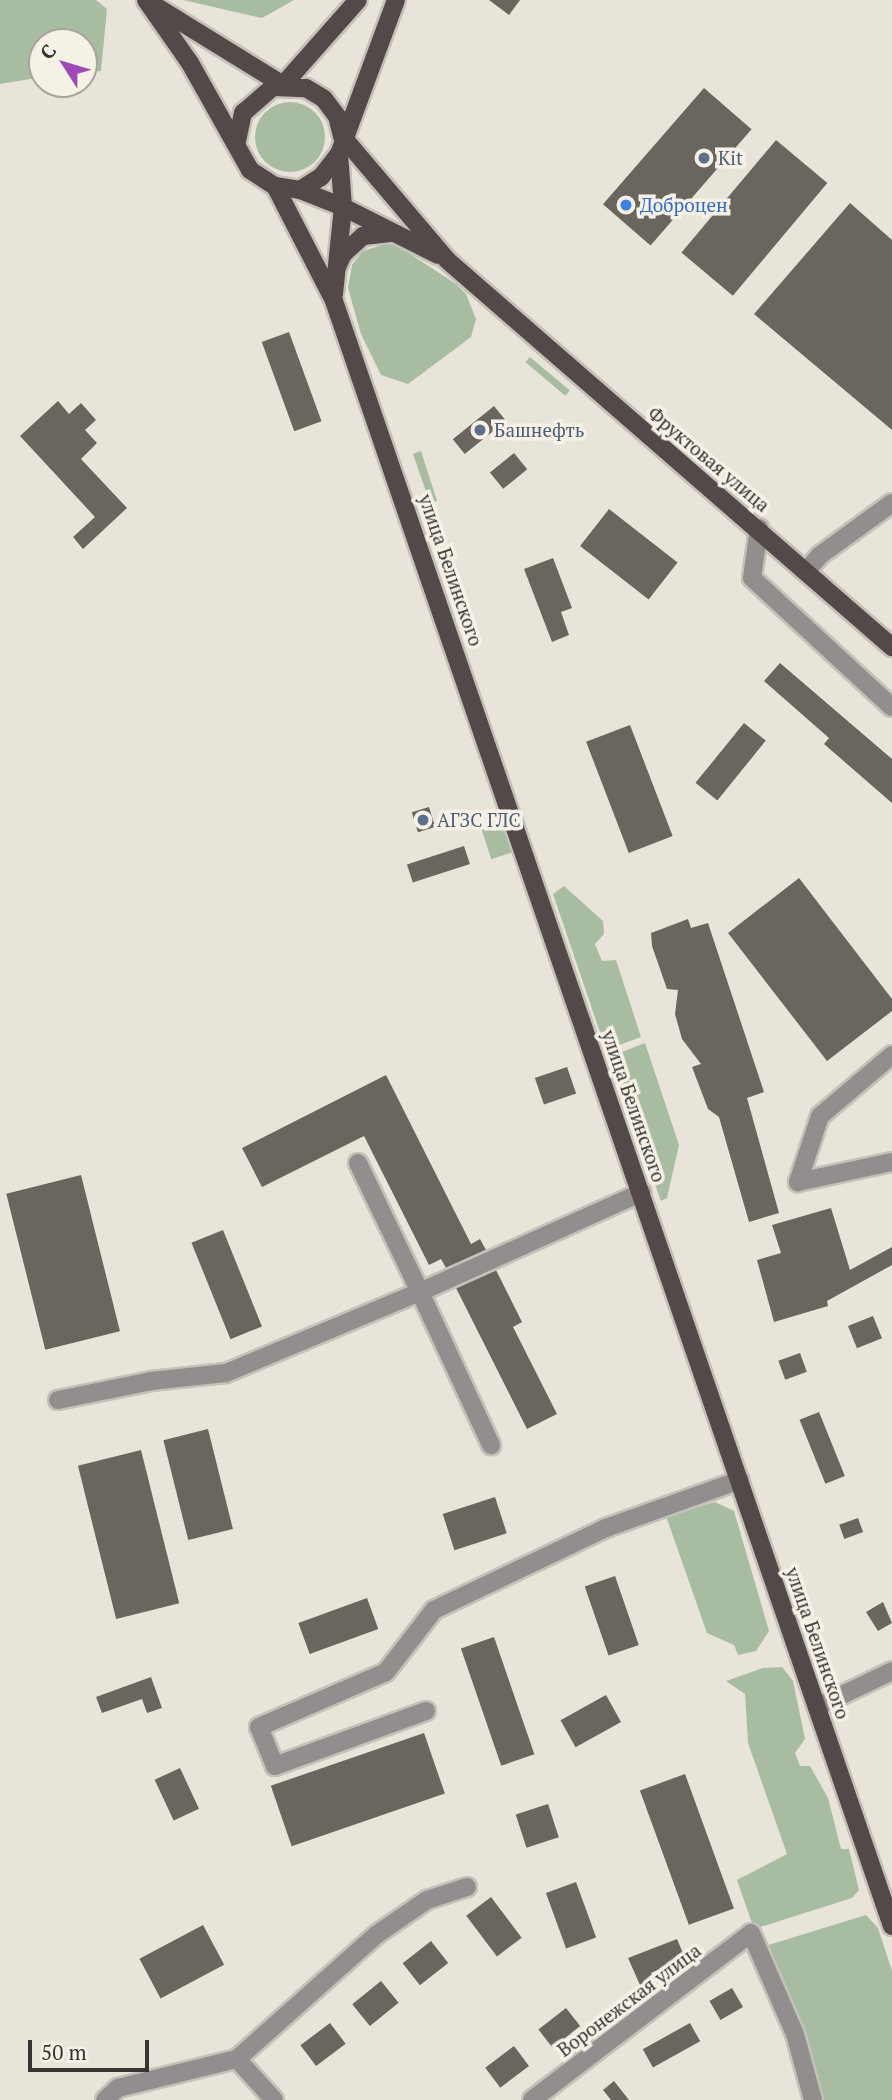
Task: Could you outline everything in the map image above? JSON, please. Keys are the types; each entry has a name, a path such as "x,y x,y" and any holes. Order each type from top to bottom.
{"main road":[{"path":"146,0 283,85 306,88 324,99 337,117 340,145 447,260"},
{"path":"146,0 237,141 250,170 275,186 300,190 343,206 447,260"},
{"path":"237,141 239,125 252,101 283,85 358,0"},
{"path":"300,190 321,177 340,145 396,0"},
{"name":"улица Белинского","path":"334,301 333,278 343,206 340,145"},
{"name":"улица Белинского","path":"275,186 334,301 892,1926"},
{"path":"333,278 351,244 373,233 395,234"},
{"name":"Фруктовая улица","path":"447,260 499,303 615,408 759,528 892,647"}],"street":[{"path":"807,571 819,556 892,503"},
{"path":"759,528 752,578 892,707"},
{"path":"892,1055 820,1116 798,1182 892,1162"},
{"path":"358,1163 491,1445"},
{"path":"58,1399 151,1381 226,1373 420,1292 642,1192"},
{"path":"426,1711 275,1766 259,1727 386,1672 434,1610 606,1528 740,1480"},
{"path":"817,1707 892,1671"},
{"path":"105,2100 118,2088 237,2059 376,1935 427,1900 467,1887"},
{"name":"Воронежская улица","path":"532,2100 751,1933 795,2034 813,2100"},
{"path":"237,2059 274,2100"}],"green space":[{"path":"0,0 96,0 107,9 101,71 98,71 98,28 28,28 28,79 0,84"},
{"path":"183,0 294,0 262,18"},
{"path":"297,102 310,108 319,117 323,123 323,151 315,162 304,170 283,172 265,162 257,151 255,130 265,112 276,104"},
{"path":"392,242 456,284 466,294 476,319 471,337 408,384 381,375 361,334 348,288 352,265 363,251"},
{"path":"530,357 570,390 565,396 526,362"},
{"path":"421,451 437,501 430,503 413,454"},
{"path":"502,821 512,852 491,859 481,828"},
{"path":"564,886 603,921 604,934 595,944 602,961 616,960 641,1037 606,1050 553,894"},
{"path":"645,1043 679,1145 667,1198 661,1201 609,1057"},
{"path":"715,1502 734,1511 769,1631 756,1651 738,1655 734,1645 707,1633 666,1516"},
{"path":"782,1667 793,1681 805,1739 795,1753 800,1766 810,1766 828,1798 841,1849 849,1849 859,1890 852,1898 754,1929 737,1880 787,1854 748,1743 745,1694 726,1681 763,1668"},
{"path":"866,1915 878,1928 892,1971 892,2100 819,2100 762,1947"}],"building":[{"path":"489,0 520,0 509,15"},
{"path":"704,88 752,129 651,246 603,204"},
{"path":"776,140 827,183 733,296 682,253"},
{"path":"850,203 892,240 892,430 754,314"},
{"path":"289,332 321,421 294,431 262,342"},
{"path":"58,401 69,414 81,403 96,420 85,430 97,443 81,459 127,508 83,549 73,537 95,517 20,436"},
{"name":"Башнефть","path":"494,406 506,421 465,454 453,439"},
{"path":"514,453 527,469 503,489 490,473"},
{"path":"609,509 678,563 649,600 580,546"},
{"path":"553,558 572,608 561,612 569,635 552,642 524,569"},
{"path":"780,663 892,759 892,803 824,744 829,738 764,681"},
{"path":"744,723 766,741 717,800 696,783"},
{"path":"630,725 673,836 629,853 586,742"},
{"name":"АГЗС ГЛС","path":"429,807 435,827 418,832 412,812"},
{"path":"464,846 470,864 413,883 407,865"},
{"path":"799,878 892,999 892,1011 827,1061 728,933"},
{"path":"688,919 691,928 708,923 764,1092 747,1098 779,1213 749,1222 719,1117 708,1109 692,1067 701,1064 682,1039 675,1014 678,990 667,989 652,946 651,933"},
{"path":"567,1067 576,1093 544,1105 535,1078"},
{"path":"386,1075 471,1244 480,1239 486,1250 446,1268 441,1259 429,1265 364,1136 262,1187 242,1148"},
{"path":"81,1175 120,1331 45,1350 6,1194"},
{"path":"831,1208 850,1270 892,1247 892,1265 827,1301 828,1306 774,1322 757,1260 781,1253 772,1225"},
{"path":"223,1230 262,1326 230,1339 191,1243"},
{"path":"496,1270 522,1322 513,1327 557,1414 527,1429 456,1288"},
{"path":"873,1316 882,1338 857,1348 848,1326"},
{"path":"800,1353 807,1372 785,1380 778,1361"},
{"path":"819,1412 845,1476 825,1484 800,1420"},
{"path":"208,1429 233,1529 188,1540 163,1440"},
{"path":"141,1450 179,1603 116,1619 78,1466"},
{"path":"495,1497 507,1533 454,1550 443,1514"},
{"path":"858,1518 863,1532 844,1539 839,1525"},
{"path":"615,1576 639,1645 609,1655 585,1586"},
{"path":"367,1598 378,1629 310,1654 298,1623"},
{"path":"883,1602 892,1623 878,1631 866,1612"},
{"path":"494,1637 534,1754 501,1766 461,1648"},
{"path":"151,1677 162,1708 147,1713 142,1699 102,1713 96,1697"},
{"path":"606,1695 621,1722 576,1747 561,1720"},
{"path":"424,1733 445,1794 292,1846 271,1786"},
{"path":"180,1768 199,1809 174,1821 155,1780"},
{"path":"685,1774 734,1908 689,1925 640,1790"},
{"path":"548,1804 559,1837 526,1848 516,1815"},
{"path":"576,1882 596,1937 566,1948 546,1893"},
{"path":"491,1897 522,1938 497,1956 466,1916"},
{"path":"203,1925 224,1965 161,1999 139,1959"},
{"path":"677,1939 685,1958 651,1973 654,1979 640,1985 628,1958"},
{"path":"431,1941 448,1963 420,1985 403,1963"},
{"path":"381,1981 399,2003 370,2026 352,2004"},
{"path":"732,1988 743,2007 720,2020 709,2001"},
{"path":"566,2008 580,2026 553,2048 538,2030"},
{"path":"330,2023 346,2044 316,2066 300,2045"},
{"path":"690,2023 700,2041 653,2068 643,2049"},
{"path":"514,2046 529,2066 500,2088 485,2068"},
{"path":"614,2081 629,2100 611,2100 603,2090"}],"place":[{"name":"Kit","path":"704,158"},
{"name":"Доброцен","path":"626,205"},
{"name":"Башнефть","path":"480,430"},
{"name":"АГЗС ГЛС","path":"423,820"}]}
